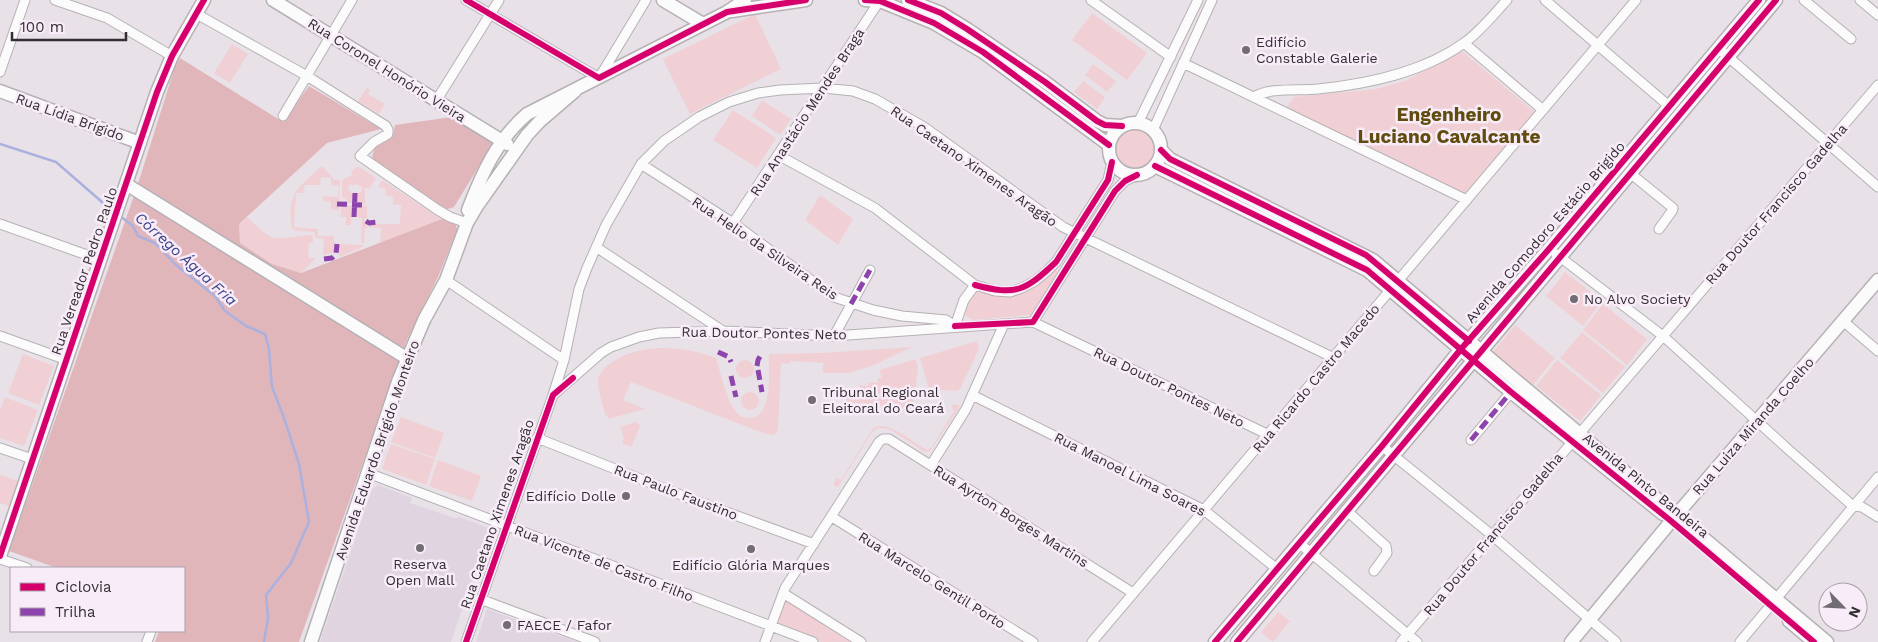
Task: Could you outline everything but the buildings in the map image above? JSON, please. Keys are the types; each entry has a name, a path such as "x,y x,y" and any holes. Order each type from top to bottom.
{"main road":[{"name":"Rua Vereador Pedro Paulo","path":"0,558 157,92 172,56 204,0"},
{"name":"Rua Coronel Honório Vieira","path":"273,0 516,150"},
{"path":"663,0 703,24"},
{"name":"Avenida Eduardo Brígido Monteiro","path":"311,642 408,358 424,320 446,280 478,185 502,140 511,128 527,114 727,12 745,0"},
{"path":"727,12 806,0"},
{"path":"865,0 880,0 964,34"},
{"path":"908,0 941,13 983,52 1097,121 1105,125 1122,126 1138,123 1153,130 1159,139 1161,150 1159,159 1147,172 1137,175 1123,172 1112,162 1109,154 1109,145 1114,134 1122,126"},
{"name":"Avenida Comodoro Estácio Brigido","path":"1237,642 1477,355 1669,106 1759,0"},
{"name":"Avenida Comodoro Estácio Brigido","path":"1215,642 1382,446 1465,345 1630,172 1776,0"},
{"name":"Avenida Eduardo Brígido Monteiro","path":"464,226 516,150 540,121 575,91"},
{"name":"Rua Lídia Brígido","path":"0,92 140,143"},
{"path":"1053,96 1109,145"},
{"path":"1161,150 1170,159 1256,208"},
{"path":"1154,166 1256,208"},
{"path":"126,184 408,358"},
{"name":"Avenida Pinto Bandeira","path":"1256,208 1342,250 1366,270 1394,285 1674,518 1774,603 1814,642"},
{"name":"Rua Luiza Miranda Coelho","path":"1571,642 1674,518 1878,280"},
{"name":"Avenida Pinto Bandeira","path":"1477,355 1511,392 1576,438"},
{"name":"Avenida Pinto Bandeira","path":"1774,603 1828,642"}],"street":[{"path":"0,72 25,0"},
{"path":"56,0 107,18 172,56"},
{"path":"284,116 352,0"},
{"path":"466,0 599,78 646,0"},
{"path":"436,101 499,0"},
{"name":"Rua Anastácio Mendes Braga","path":"733,223 880,0"},
{"path":"1091,0 1171,58"},
{"path":"1138,123 1198,0"},
{"path":"1153,130 1212,0"},
{"path":"1254,97 1262,92 1311,90 1374,81 1432,61 1464,43 1507,0"},
{"path":"1545,0 1669,106"},
{"name":"Rua Ricardo Castro Macedo","path":"1092,642 1636,0"},
{"path":"1804,0 1851,39"},
{"path":"1860,0 1878,15"},
{"path":"195,13 307,76 386,126 388,134 374,142 360,156 464,226"},
{"path":"1181,37 1192,43"},
{"path":"1464,43 1543,110"},
{"path":"1718,48 1878,187"},
{"path":"1183,63 1467,200"},
{"path":"1158,85 1171,91"},
{"name":"Rua Doutor Francisco Gadelha","path":"1401,642 1878,85"},
{"name":"Rua Caetano Ximenes Aragão","path":"466,642 553,395 564,360 580,289 606,225 641,164 664,141 699,117 729,102 758,93 823,88 853,91 875,99 924,127 1075,234 1334,358"},
{"path":"778,155 875,208 975,285 995,291 1010,292 1035,281 1056,262 1108,180 1112,162"},
{"name":"Rua Helio da Silveira Reis","path":"641,164 733,223 819,288 834,297 851,304 902,316 946,320 955,326"},
{"path":"1630,172 1673,208 1659,230"},
{"path":"1033,322 1115,190 1125,181 1137,175"},
{"path":"0,224 101,260"},
{"path":"596,247 724,331"},
{"path":"1554,253 1663,336 1854,506 1862,507 1878,517"},
{"path":"1056,262 1066,268"},
{"path":"834,336 870,270"},
{"path":"446,280 564,360"},
{"path":"955,326 964,300 975,285"},
{"path":"1843,321 1878,351"},
{"name":"Rua Doutor Pontes Neto","path":"553,395 601,353 625,341 659,333 724,331 834,336 1033,322 1269,435"},
{"path":"931,465 966,409 1004,324"},
{"path":"0,336 67,360"},
{"path":"1471,440 1511,392"},
{"name":"Rua Manoel Lima Soares","path":"972,395 1204,510 1277,569"},
{"name":"Rua Paulo Faustino","path":"538,438 691,499 814,544"},
{"name":"Rua Ayrton Borges Martins","path":"832,517 879,442 883,439 889,440 1133,593"},
{"path":"1382,446 1493,536 1616,642"},
{"path":"0,448 32,459"},
{"name":"Rua Vicente de Castro Filho","path":"368,473 813,642"},
{"path":"1740,642 1878,477"},
{"path":"1347,511 1386,546 1387,553 1374,571"},
{"path":"765,642 783,594 832,517"},
{"name":"Rua Marcelo Gentil Porto","path":"832,517 1033,642"},
{"path":"1299,543 1417,642"},
{"path":"0,558 24,567"},
{"path":"783,594 861,642"},
{"path":"480,599 595,642"}],"shaded area":[{"path":"1092,13 1147,53 1127,80 1072,40"},
{"path":"755,14 781,69 690,114 663,59"},
{"path":"232,44 248,54 230,83 214,73"},
{"path":"1462,51 1535,112 1465,194 1287,107 1294,97 1376,89 1405,81"},
{"path":"180,58 283,122 309,86 381,129 327,143 239,224 240,243 272,264 301,273 442,219 451,221 456,225 457,230 438,277 406,342 299,642 155,642 159,632 185,632 185,567 54,567 9,551 136,190 175,67"},
{"path":"1093,64 1116,81 1107,92 1085,75"},
{"path":"1083,81 1105,97 1097,109 1074,92"},
{"path":"367,88 370,90 368,94 385,104 379,114 358,101"},
{"path":"762,100 791,119 780,135 752,116"},
{"path":"733,110 776,138 757,168 713,140"},
{"path":"452,117 495,140 454,207 445,210 372,159 377,145 390,139 393,135 395,125"},
{"path":"1135,127 1150,133 1156,148 1150,163 1135,169 1120,163 1114,148 1120,133"},
{"path":"322,166 335,180 340,180 339,203 336,204 339,205 339,217 338,210 331,209 331,202 323,201 323,196 338,197 339,186 331,185 331,178 321,177 320,185 305,185 303,193 296,193 294,227 318,229 318,236 334,236 335,252 323,255 324,239 316,238 314,232 292,229 291,217 291,207 296,192"},
{"path":"358,166 376,178 370,188 365,188 365,204 356,204 356,194 361,192 362,187 357,182 356,185 349,185 348,189 354,195 354,203 347,203 346,199 342,197 342,180 352,175 351,171"},
{"path":"382,180 442,219 380,243 381,228 369,227 370,224 400,224 401,205 393,205 393,197 385,195 386,189 378,187"},
{"path":"820,195 853,219 838,245 805,220"},
{"path":"341,205 354,206 351,225 346,225 346,217 341,217"},
{"path":"356,206 367,206 367,218 364,219 368,228 365,228 364,243 361,243 362,218 356,217"},
{"path":"247,217 275,238 313,235 313,242 309,243 308,258 316,258 301,273 272,264 240,243 239,224"},
{"path":"339,244 364,245 339,257"},
{"path":"1055,269 1058,272 1031,315 973,320 966,316 966,307 976,292 1001,295"},
{"name":"No Alvo Society","path":"1565,272 1602,301 1583,326 1546,296"},
{"path":"1603,304 1647,339 1627,365 1583,330"},
{"path":"1515,325 1555,358 1533,385 1493,352"},
{"path":"1582,332 1625,367 1603,393 1560,358"},
{"path":"977,341 979,349 960,389 957,391 929,389 920,358"},
{"path":"912,347 872,366 848,373 823,373 823,363 790,361 790,364 781,363 778,430 774,435 766,434 631,382 623,400 645,409 608,419 607,415 605,415 598,385 599,376 609,364 623,356 649,349 662,348 690,351 716,358 734,409 740,416 750,418 758,416 766,402 769,381 769,354 821,353"},
{"path":"23,354 54,366 39,405 8,393"},
{"path":"916,359 918,368 913,409 846,402 846,396 841,396 841,389 851,390 851,387 868,386 869,382 878,383 877,379 882,377 879,370"},
{"path":"741,360 749,360 754,365 752,376 741,378 736,373 736,365"},
{"path":"1557,360 1601,395 1580,421 1536,386"},
{"path":"746,392 754,392 759,397 757,408 746,410 741,405 741,397"},
{"path":"5,397 38,410 24,446 0,438 0,409"},
{"path":"951,405 959,405 959,408 931,450 925,452 889,429 878,428 872,432 838,487 833,485 836,478 841,480 873,428 879,426 893,429 927,450 932,447 954,411"},
{"path":"401,417 444,433 435,458 391,442"},
{"path":"635,422 640,427 631,447 622,443 624,438 620,427"},
{"path":"391,444 435,459 426,485 382,469"},
{"path":"438,460 481,476 472,501 429,486"},
{"path":"0,475 18,481 9,506 0,503"},
{"name":"Reserva Open Mall","path":"378,485 412,498 410,503 455,518 460,517 494,530 481,569 476,568 451,642 320,642 371,492"},
{"path":"786,599 850,642 821,642 776,623"},
{"name":"FAECE / Fafor","path":"487,609 577,642 476,642"},
{"path":"1278,612 1290,621 1273,642 1261,632"}],"waterway":[{"name":"Córrego Água Fria","path":"0,144 56,162 110,209"},
{"name":"Córrego Água Fria","path":"120,216 133,226 138,236 155,243 176,265 215,296 225,311 246,326 265,334 269,349 272,387 299,464 309,522 291,563 266,595 268,618 264,642"}],"marked path":[{"path":"354,217 355,193"},
{"path":"337,204 365,205"},
{"path":"366,221 369,223 378,222"},
{"path":"324,259 332,258 336,254 337,244"},
{"path":"851,304 870,270"},
{"path":"718,352 729,357 731,362"},
{"path":"757,366 762,353"},
{"path":"758,370 762,392"},
{"path":"731,376 736,397"},
{"path":"1471,440 1511,392"}],"cycle path":[{"path":"0,556 157,92 172,56 204,0"},
{"path":"466,0 599,78 727,12 806,0"},
{"path":"865,0 880,1 934,23 983,52 1109,145"},
{"path":"908,0 941,13 967,29 1045,82 1097,121 1105,125 1122,126"},
{"path":"1215,642 1382,446 1461,349 1549,249 1759,0"},
{"path":"1237,642 1776,0"},
{"path":"1161,150 1170,159 1366,255 1469,341"},
{"path":"975,285 1010,290 1028,285 1045,272 1056,262 1108,180 1112,162"},
{"path":"1155,166 1367,270 1511,392 1671,521 1814,642"},
{"path":"955,326 1033,322 1115,191 1125,181 1137,175"},
{"path":"466,642 553,395 573,378"}],"place":[{"name":"Edifício Constable Galerie","path":"1246,50"},
{"name":"No Alvo Society","path":"1574,299"},
{"name":"Tribunal Regional Eleitoral do Ceará","path":"812,400"},
{"name":"Edifício Dolle","path":"626,496"},
{"name":"Reserva Open Mall","path":"420,548"},
{"name":"Edifício Glória Marques","path":"751,549"},
{"name":"FAECE / Fafor","path":"507,625"}],"district":[{"name":"Engenheiro Luciano Cavalcante","path":"1449,125"}]}
